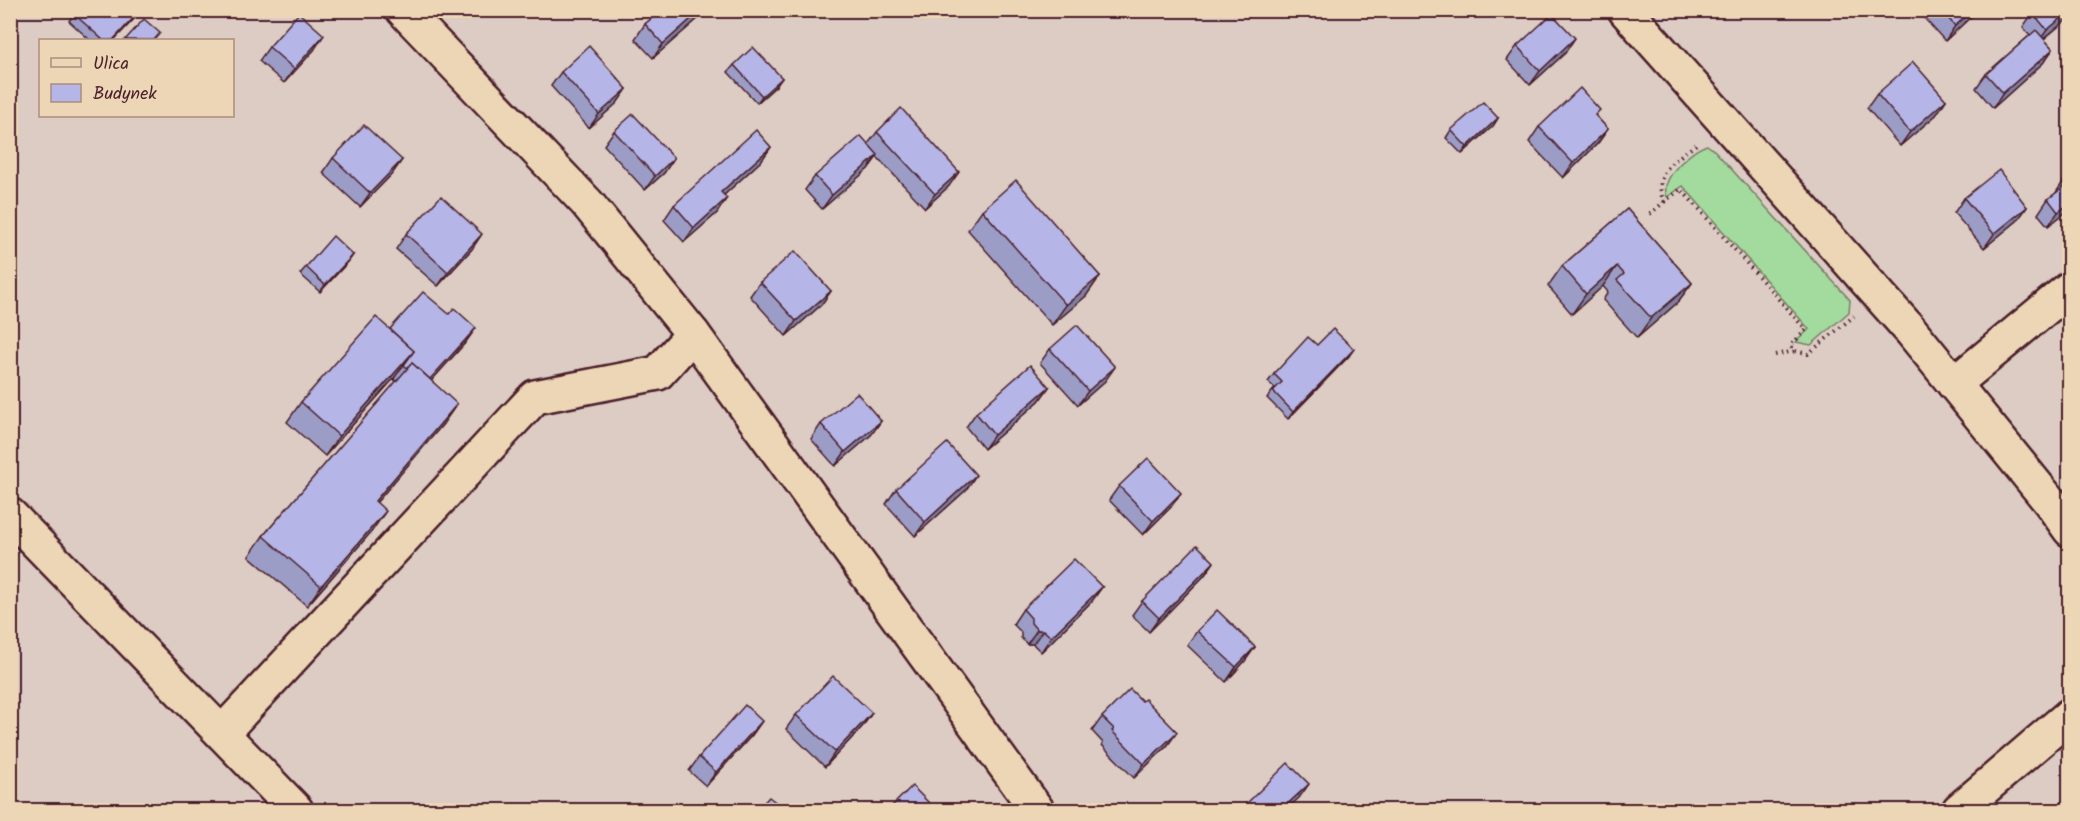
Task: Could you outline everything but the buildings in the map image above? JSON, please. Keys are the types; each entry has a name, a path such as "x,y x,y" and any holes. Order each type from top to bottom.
{"street":[{"path":"403,10 587,203 693,334 1037,810"},
{"path":"1625,10 1892,309 2050,502 2070,530"},
{"path":"1954,384 2070,288"},
{"path":"222,733 535,397 658,373 693,334"},
{"path":"10,515 296,810"},
{"path":"1959,810 2070,715"}],"path":[{"path":"1664,202 1659,183 1667,167 1702,140"},
{"path":"1650,214 1681,189 1806,330 1791,346 1795,351"},
{"path":"1775,355 1795,351 1808,354 1854,317 1857,307"}],"green space":[{"path":"1707,145 1715,151 1850,300 1849,312 1811,345 1796,342 1809,329 1683,186 1667,197 1668,182 1678,166"}]}
